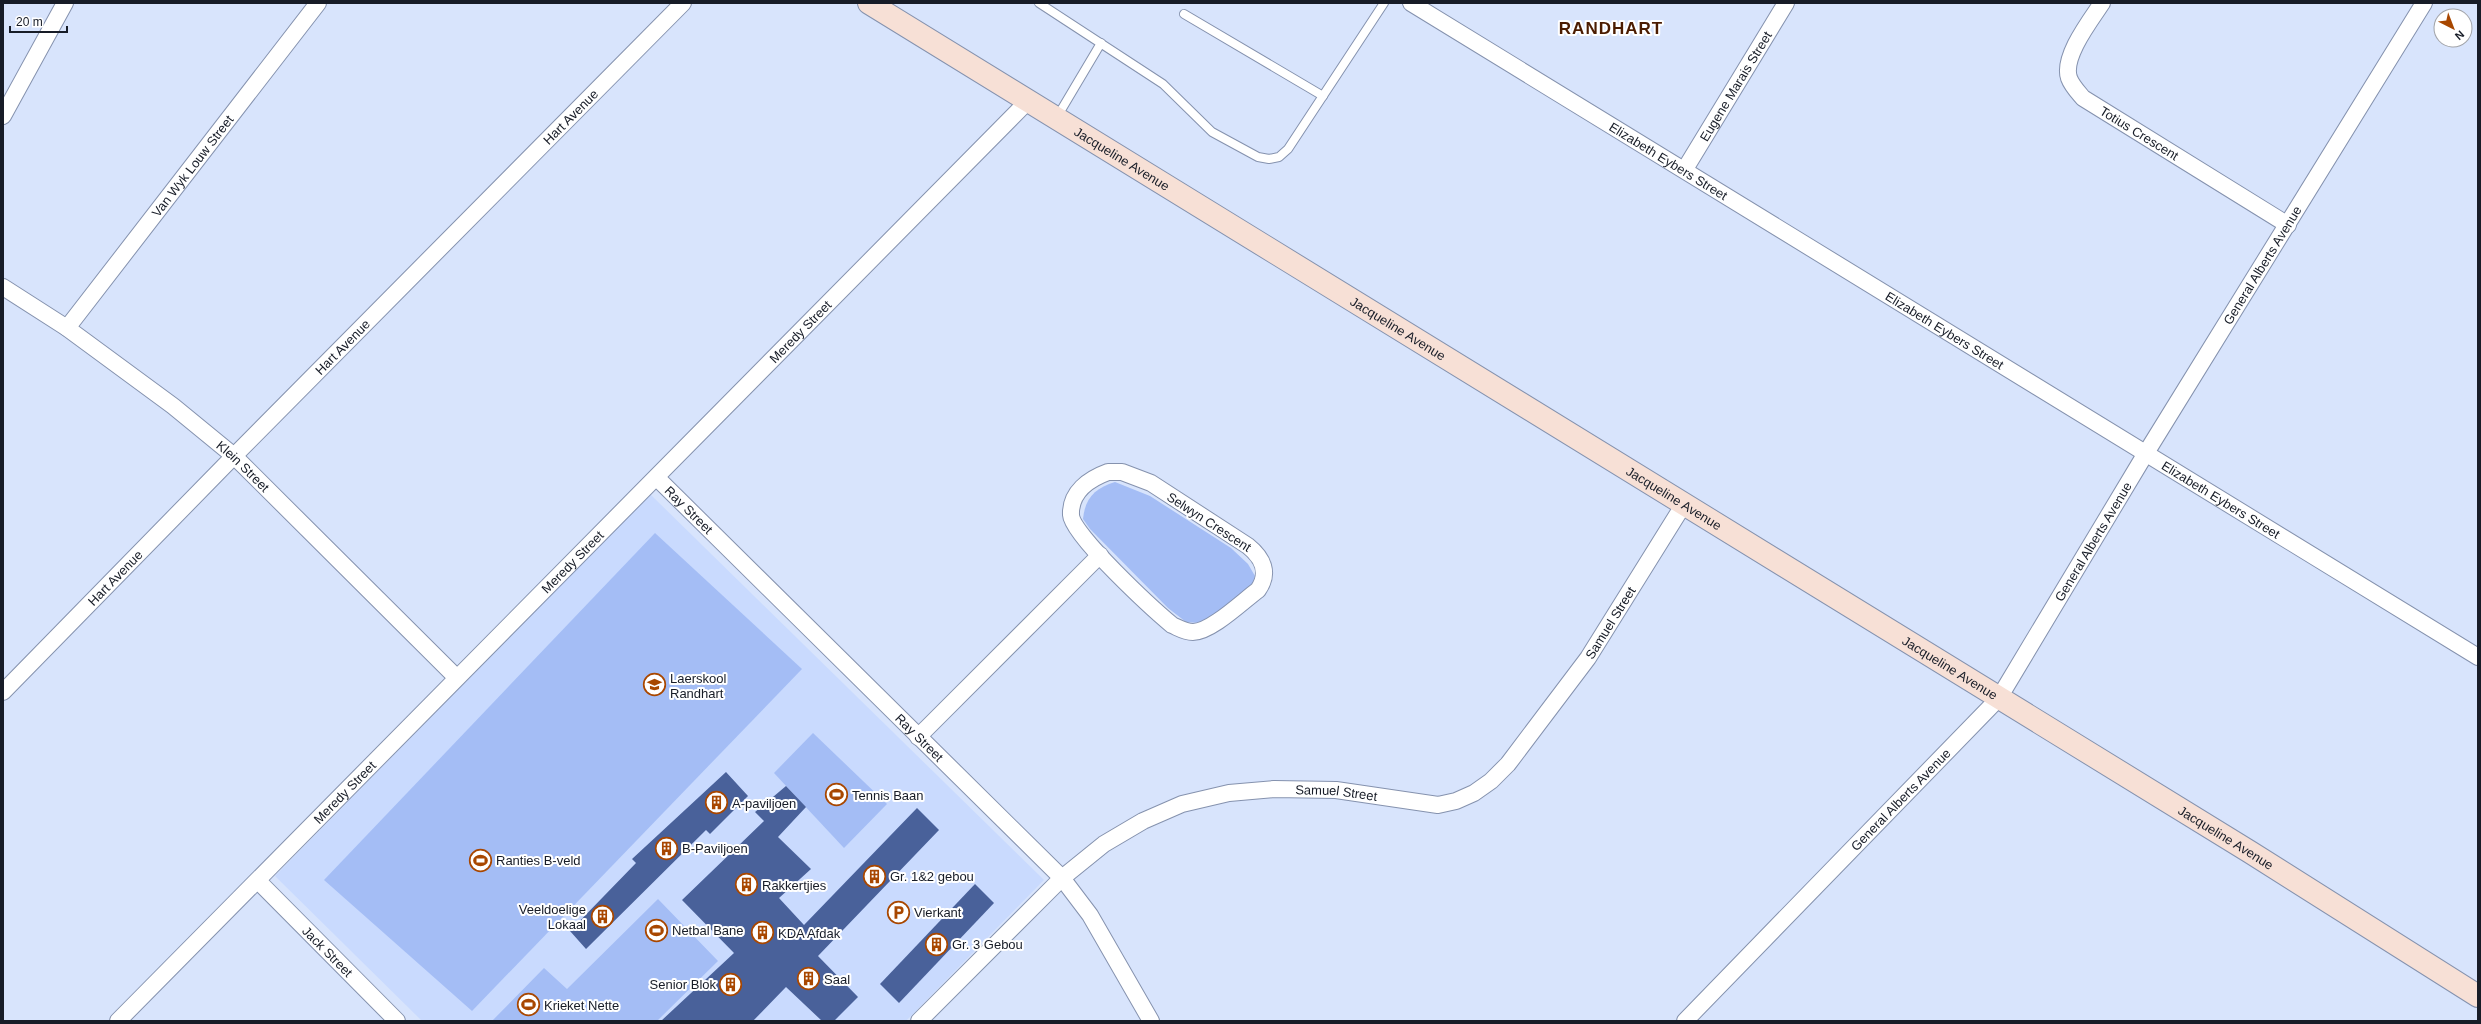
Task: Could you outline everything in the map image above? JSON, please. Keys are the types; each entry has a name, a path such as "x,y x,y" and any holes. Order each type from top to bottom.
{"street":[{"path":"3,116 65,3"},
{"name":"Van Wyk Louw Street","path":"67,328 318,3"},
{"name":"Hart Avenue","path":"3,692 234,456 683,3"},
{"name":"Jacqueline Avenue","path":"869,3 1056,120 1999,698 2478,996"},
{"name":"Elizabeth Eybers Street","path":"1412,3 1685,169 2478,657"},
{"name":"Eugene Marais Street","path":"1685,169 1786,3"},
{"name":"Totius Crescent","path":"2102,3 2074,50 2068,66 2069,78 2075,89 2084,98 2288,225"},
{"name":"General Alberts Avenue","path":"1685,1021 1999,698 2146,453 2424,3"},
{"name":"Meredy Street","path":"118,1021 258,881 456,677 657,478 1027,102"},
{"name":"Klein Street","path":"3,287 67,328 173,406 234,456 456,677"},
{"name":"Selwyn Crescent","path":"1108,472 1122,472 1151,483 1248,546 1258,554 1265,574 1263,583 1258,590 1219,619 1205,628 1194,632 1184,631 1164,618 1100,555 1075,525 1071,516 1072,505 1075,495 1082,486 1095,477 1108,472"},
{"name":"Ray Street","path":"657,478 1062,878 1090,915 1151,1021"},
{"name":"Samuel Street","path":"919,1021 1062,878 1104,844 1143,821 1182,804 1229,793 1274,789 1336,790 1438,805 1456,801 1474,793 1491,781 1508,764 1588,658 1684,504"},
{"path":"918,737 1100,555"},
{"name":"Jack Street","path":"258,881 397,1021"}],"lane":[{"path":"1039,3 1163,84 1212,132 1258,157 1269,159 1279,157 1288,149 1384,3"},
{"path":"1184,14 1323,96"},
{"path":"1056,120 1101,43"}],"shaded area":[{"path":"1115,482 1150,496 1231,548 1248,564 1255,576 1252,586 1218,613 1200,623 1186,622 1168,608 1090,529 1083,519 1086,505 1092,495 1102,487"},
{"name":"Laerskool Randhart","path":"650,494 1044,880 906,1021 422,1021 275,876"},
{"path":"655,533 802,669 472,1011 324,880"},
{"name":"Tennis Baan","path":"813,733 887,804 844,848 774,773"},
{"name":"Netbal Bane","path":"658,899 718,961 657,1021 492,1021 544,968 567,989"}],"building":[{"path":"726,772 748,796 710,834 706,830 586,949 570,931 636,863 632,859"},
{"path":"786,786 806,807 778,837 811,869 779,898 804,925 917,808 939,830 818,956 858,997 834,1021 822,1021 786,987 753,1021 661,1021 734,953 682,900 764,821 755,812"},
{"name":"Gr. 3 Gebou","path":"975,884 994,903 899,1003 880,984"}],"place":[{"name":"Laerskool Randhart","path":"654,685"},
{"name":"Tennis Baan","path":"836,795"},
{"name":"A-paviljoen","path":"717,803"},
{"name":"B-Paviljoen","path":"666,848"},
{"name":"Ranties B-veld","path":"481,860"},
{"name":"Gr. 1&2 gebou","path":"874,876"},
{"name":"Rakkertjies","path":"746,885"},
{"name":"Vierkant","path":"899,912"},
{"name":"Veeldoelige Lokaal","path":"602,916"},
{"name":"Netbal Bane","path":"657,930"},
{"name":"KDA Afdak","path":"763,933"},
{"name":"Gr. 3 Gebou","path":"937,944"},
{"name":"Saal","path":"809,979"},
{"name":"Senior Blok","path":"731,984"},
{"name":"Krieket Nette","path":"529,1005"}],"district":[{"name":"RANDHART","path":"1611,28"}]}
